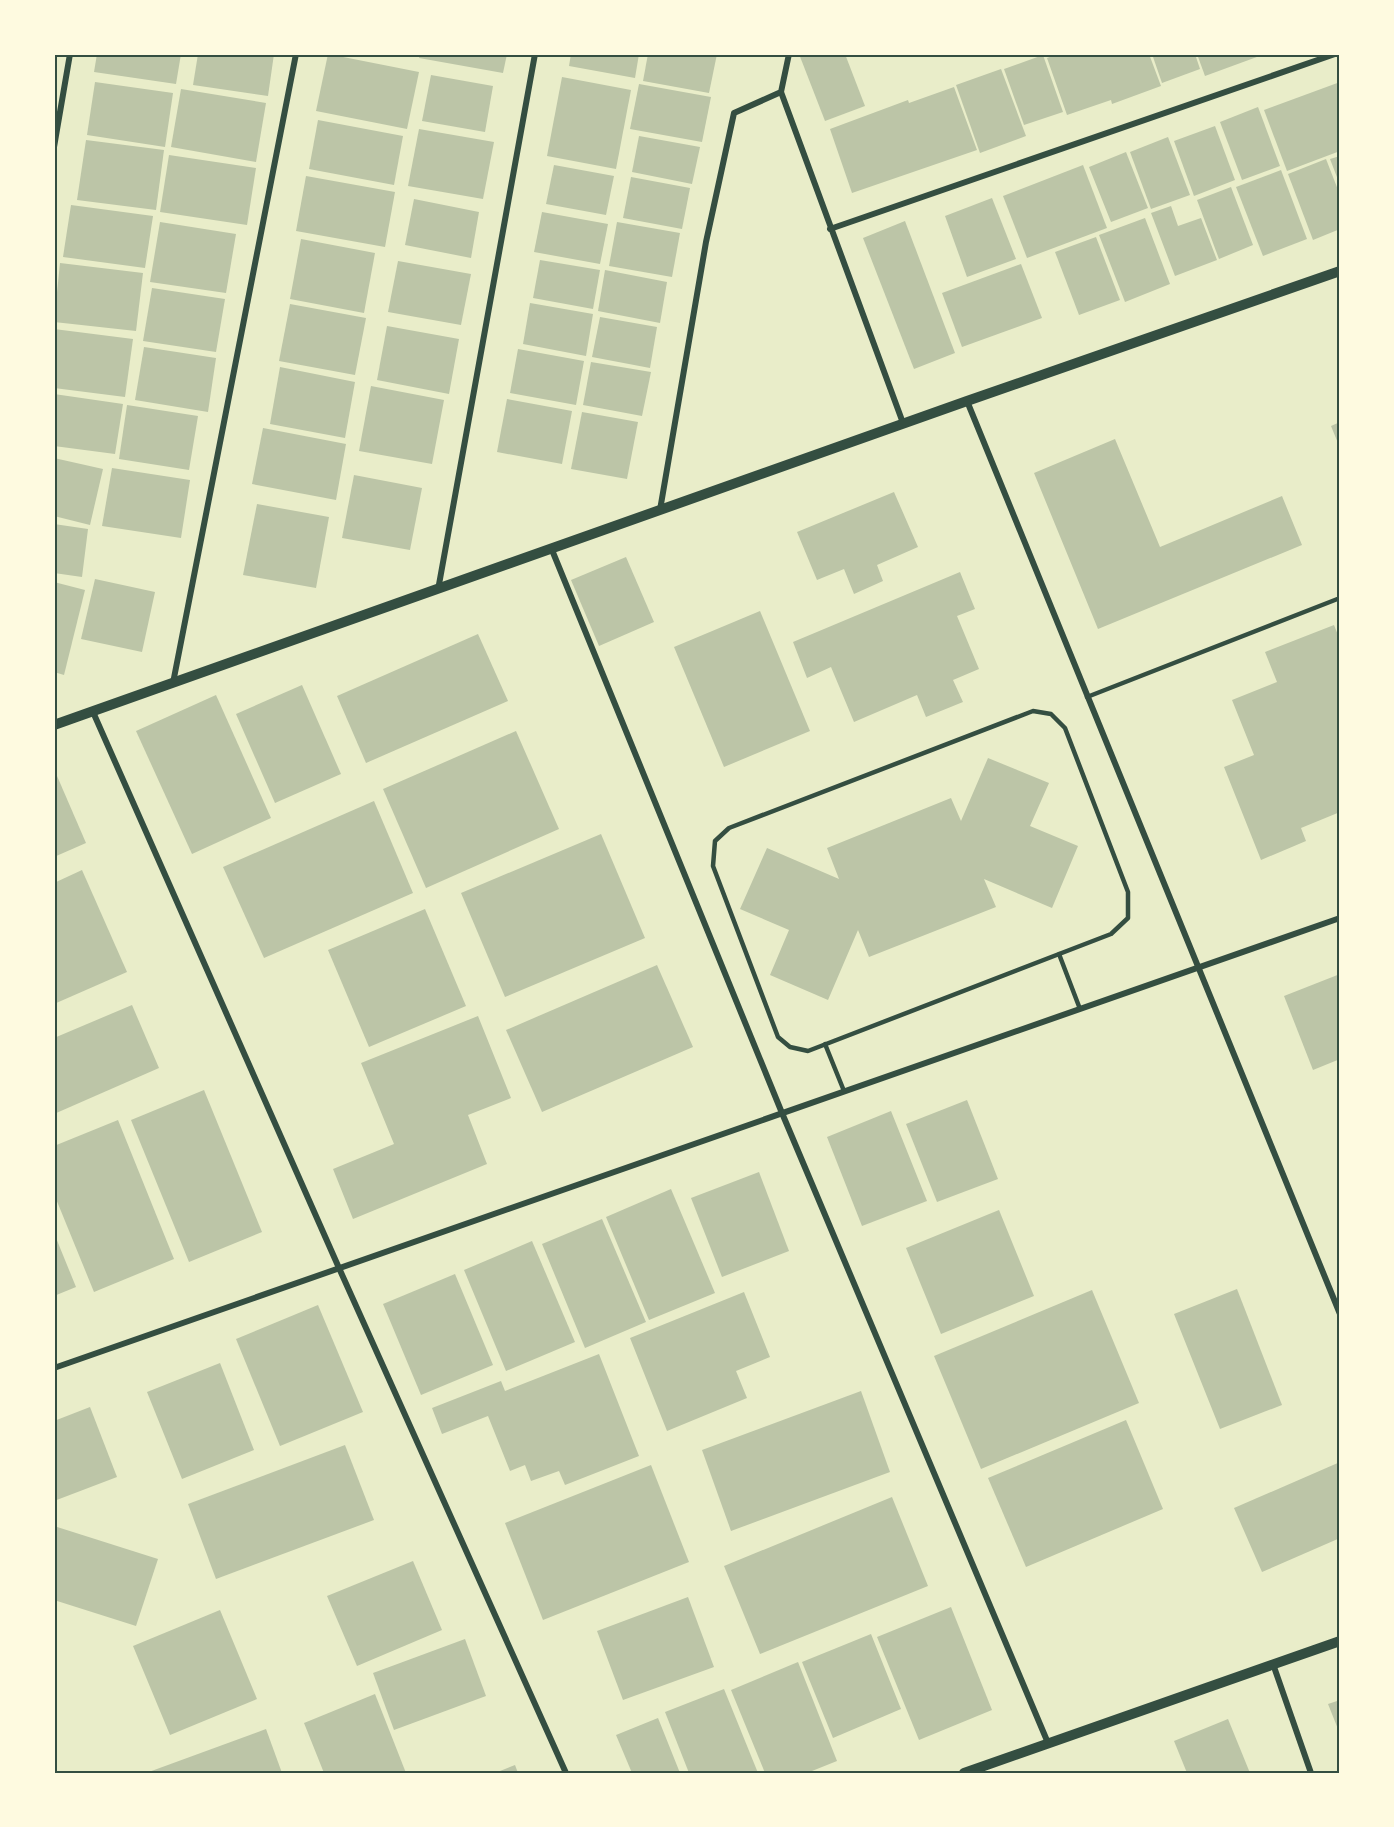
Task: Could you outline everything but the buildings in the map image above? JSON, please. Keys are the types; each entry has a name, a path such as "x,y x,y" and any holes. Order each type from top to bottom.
{"street":[{"path":"54,147 70,54"},
{"path":"173,683 296,54"},
{"path":"438,590 535,54"},
{"path":"789,54 781,92 903,423"},
{"path":"830,228 1335,54"},
{"path":"660,511 706,242 734,113 781,92"},
{"path":"54,725 552,550 903,423 1340,271"},
{"path":"967,401 1340,1314"},
{"path":"552,550 782,1113 1048,1743"},
{"path":"93,712 566,1773"},
{"path":"54,1368 1340,918"},
{"path":"964,1773 1340,1641"},
{"path":"1273,1664 1311,1773"}],"lane":[{"path":"1087,697 1340,598"},
{"path":"1033,711 1051,714 1065,728 1128,892 1128,918 1111,934 1059,954 808,1051 790,1047 778,1037 713,866 715,841 729,828 1033,711"},
{"path":"1059,954 1080,1009"},
{"path":"825,1044 844,1091"}]}
